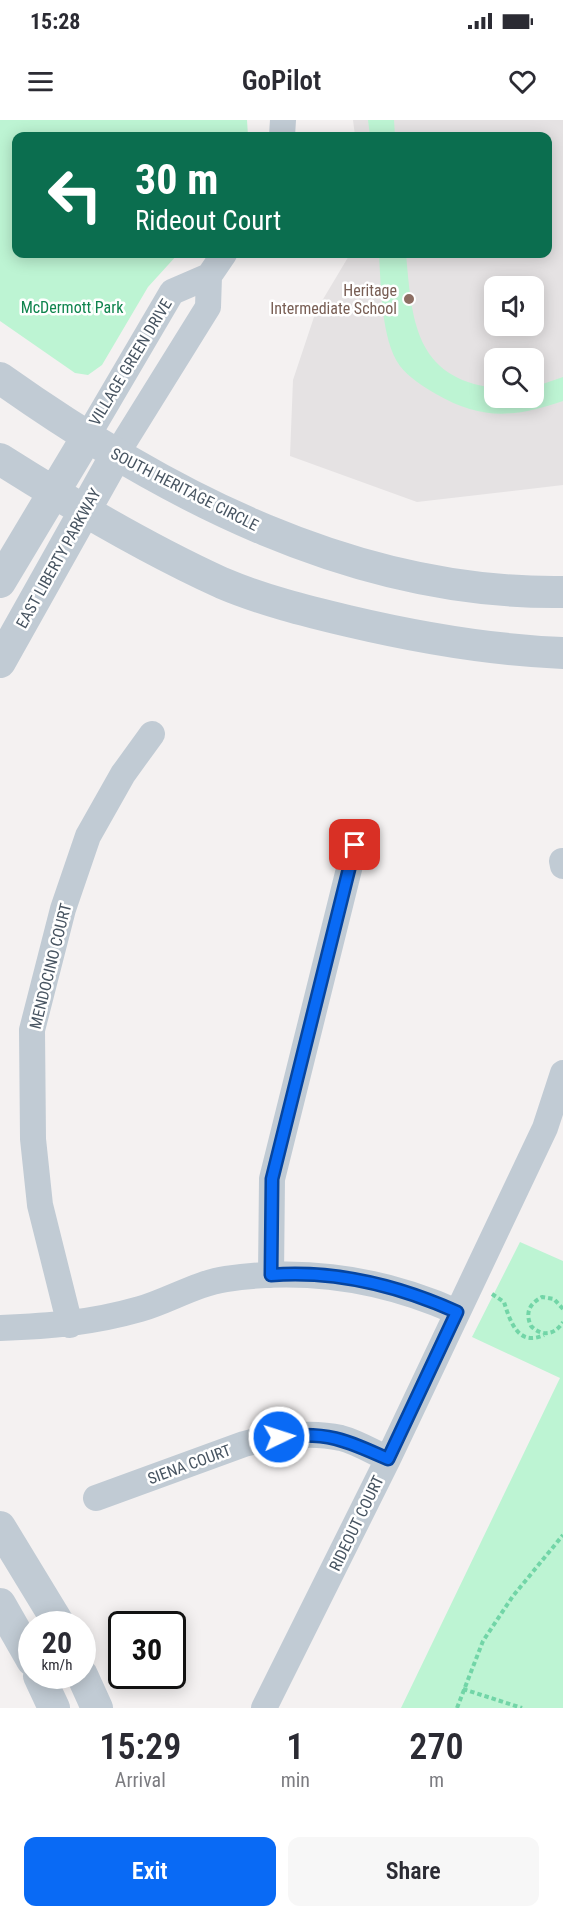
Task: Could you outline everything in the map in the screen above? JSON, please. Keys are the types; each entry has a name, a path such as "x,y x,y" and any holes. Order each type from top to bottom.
{"street":[{"path":"116,455 208,307 209,276 221,258"},
{"name":"VILLAGE GREEN DRIVE","path":"87,437 172,292 209,276"},
{"name":"SOUTH HERITAGE CIRCLE","path":"0,378 116,455 216,509 280,537 388,571 460,585 500,590 563,592"},
{"path":"0,582 87,437"},
{"name":"EAST LIBERTY PARKWAY","path":"0,662 116,455"},
{"path":"0,459 161,553 223,583 317,614 450,643 563,653"},
{"name":"MENDOCINO COURT","path":"70,1325 40,1205 33,1139 32,1030 63,909 88,836 123,774 152,734"},
{"path":"271,1275 272,1179 355,845"},
{"name":"RIDEOUT COURT","path":"264,1708 388,1459 545,1128 563,1074"},
{"path":"0,1328 70,1325 141,1309 223,1279 299,1273 352,1278 430,1300 457,1312"},
{"name":"SIENA COURT","path":"96,1498 244,1444 265,1439 317,1435 343,1439 388,1459"},
{"path":"0,1527 51,1611"},
{"path":"0,1604 18,1636"},
{"path":"45,1689 54,1708"},
{"path":"88,1689 97,1708"}],"path":[{"path":"487,1292 504,1302 513,1328 524,1336 537,1338 557,1330 563,1323"},
{"path":"547,1334 538,1332 531,1326 528,1316 530,1306 538,1299 548,1297 559,1303 563,1309"},
{"path":"457,1708 483,1641 496,1619 563,1535"},
{"path":"463,1689 522,1708"}],"shaded area":[{"name":"Heritage Intermediate School","path":"353,120 563,120 563,485 417,502 290,456 293,380 316,311 348,258 552,258 552,132 354,132"}],"green space":[{"name":"McDermott Park","path":"0,120 247,120 248,132 12,132 12,258 174,258 148,287 102,365 88,375 75,373 0,321"},
{"path":"368,120 394,120 395,132 370,132"},
{"path":"379,258 406,258 415,322 422,342 433,358 448,372 468,382 484,386 484,408 541,408 513,413 483,412 452,402 431,391 412,378 400,366 389,342 383,312"},
{"path":"563,377 563,401 545,407 544,384"},
{"path":"520,1242 563,1261 563,1708 401,1708 560,1378 472,1337"}],"place":[{"name":"Heritage Intermediate School","path":"409,299"}],"route":[{"path":"279,1437 317,1435 343,1439 388,1459 457,1312 430,1300 352,1278 299,1273 271,1275 272,1179 355,845"}]}
